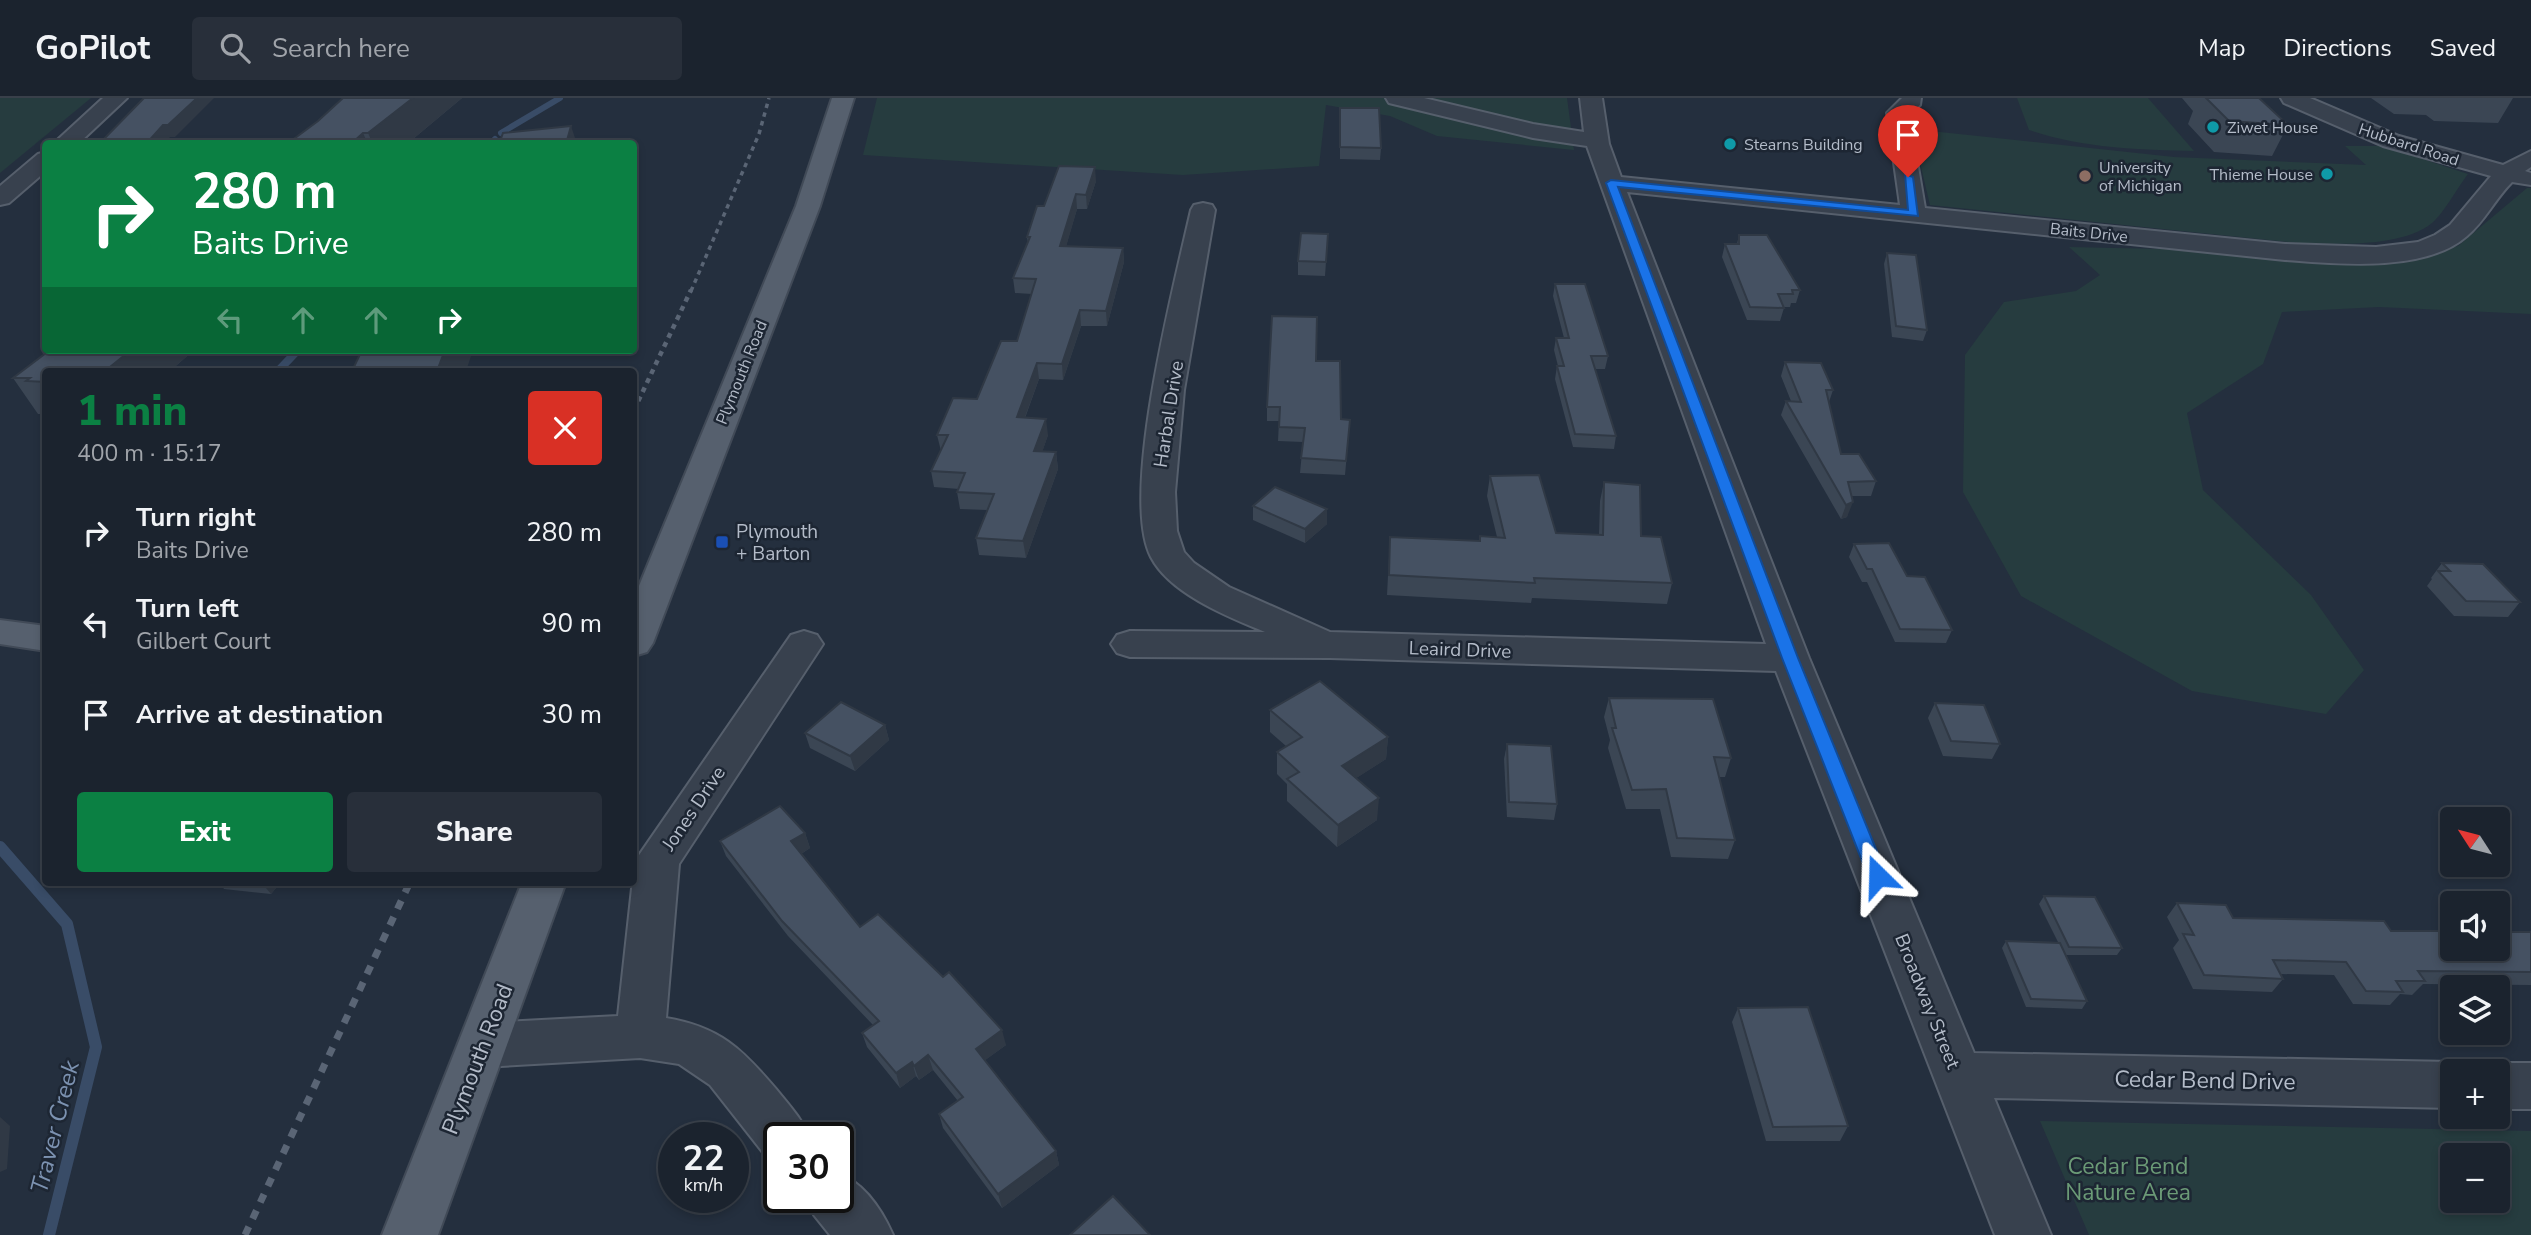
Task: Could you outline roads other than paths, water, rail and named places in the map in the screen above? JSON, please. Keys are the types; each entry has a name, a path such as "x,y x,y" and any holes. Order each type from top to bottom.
{"main road":[{"name":"Plymouth Road","path":"637,630 808,206 843,98"},
{"path":"0,632 42,638"},
{"name":"Plymouth Road","path":"410,1235 543,886"}],"street":[{"path":"69,140 116,98"},
{"path":"1397,98 1522,129 1596,141"},
{"name":"Broadway Street","path":"1591,98 1596,141 1603,169 1611,183 1790,658 2023,1235"},
{"name":"Hubbard Road","path":"2292,98 2391,141 2531,179"},
{"path":"1912,100 1898,113 1914,214"},
{"name":"Baits Drive","path":"1611,183 2346,256 2392,254 2434,244 2457,233 2505,174 2520,162 2531,158"},
{"path":"0,198 42,162"},
{"name":"Harbal Drive","path":"1203,211 1159,452 1157,516 1167,555 1199,587 1330,645"},
{"name":"Jones Drive","path":"640,1036 657,861 804,644"},
{"name":"Leaird Drive","path":"1130,644 1330,645 1790,658"},
{"path":"483,1045 640,1036 690,1044 728,1069 771,1122"},
{"name":"Cedar Bend Drive","path":"1958,1075 2440,1085"},
{"path":"2510,1086 2531,1086"},
{"path":"846,1213 865,1235"}],"waterway":[{"name":"Traver Creek","path":"501,133 560,98"},
{"name":"Traver Creek","path":"281,368 294,354"},
{"name":"Traver Creek","path":"0,847 67,924 96,1047 49,1235"}],"railway":[{"path":"691,291 759,134 769,98"},
{"path":"637,404 691,290"},
{"path":"245,1235 408,886"}],"place":[{"name":"Ziwet House","path":"2213,127"},
{"name":"Stearns Building","path":"1730,144"},
{"name":"Thieme House","path":"2327,174"},
{"name":"University of Michigan","path":"2085,176"},
{"name":"Plymouth + Barton","path":"722,542"}],"park label":[{"name":"Cedar Bend Nature Area","path":"2128,1179"}]}
